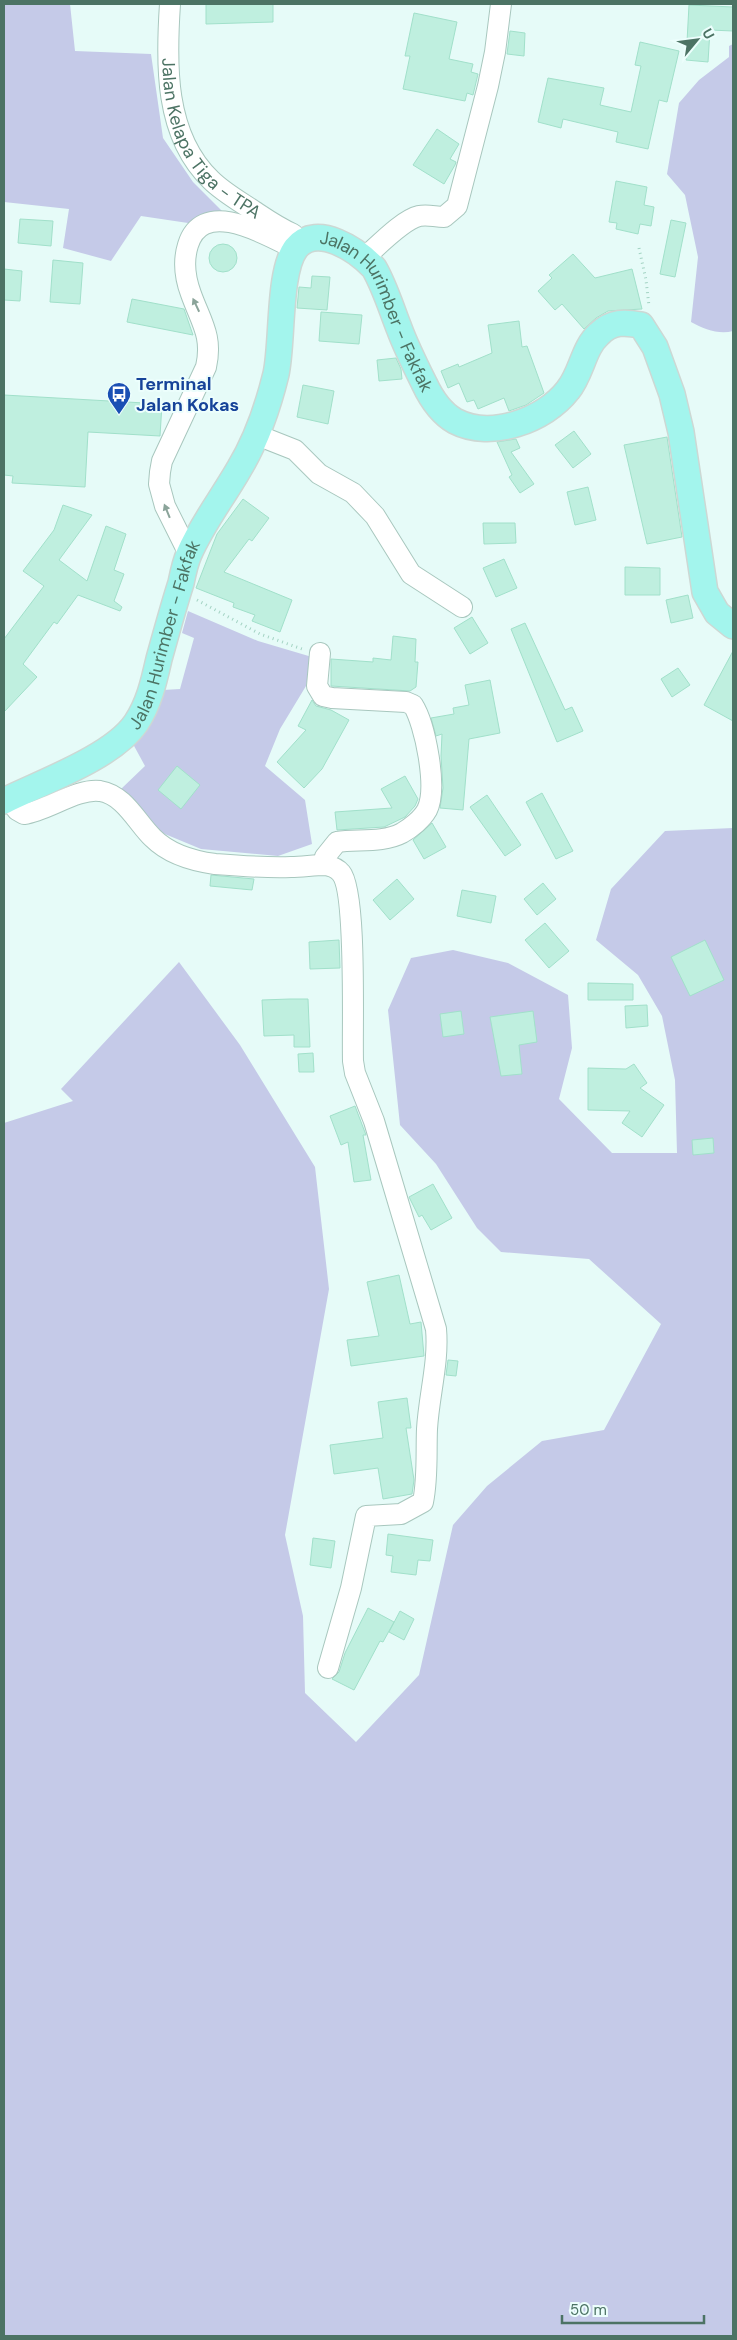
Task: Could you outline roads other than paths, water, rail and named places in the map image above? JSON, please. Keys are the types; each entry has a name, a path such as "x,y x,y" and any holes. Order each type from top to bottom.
{"main road":[{"name":"Jalan Hurimber - Fakfak","path":"7,800 62,774 112,746 136,723 151,691 189,554 257,436 280,355 284,290 288,266 301,245 317,239 338,242 364,258 380,279 398,327 426,387 444,413 462,424 483,428 504,426 519,423 551,407 570,388 592,342 600,332 616,323 641,325 655,347 672,394 681,432 706,592 717,613 733,626"}],"street":[{"name":"Jalan Kelapa Tiga - TPA","path":"170,4 168,53 173,108 184,142 209,178 221,189 286,231 301,245"},
{"path":"364,258 412,219 426,215 444,217 457,206 496,52 501,4"},
{"path":"189,554 165,506 159,484 162,460 206,367 209,352 207,334 191,294 185,268 189,243 194,232 200,227 214,222 226,222 301,245"},
{"path":"257,436 292,448 322,476 353,493 376,516 411,574 462,607"},
{"path":"320,653 317,686 323,696 406,702 413,705 429,754 431,770 428,808 417,822 403,833 390,838 337,842 325,857 323,865"},
{"path":"7,800 24,814 83,794 100,791 124,806 153,839 173,852 192,859 202,862 258,868 323,865 337,869 344,877 349,901 354,1067 379,1138 436,1328 437,1344 427,1428 426,1472 422,1502 401,1514 366,1516 352,1588 328,1668"}],"place":[{"name":"Terminal Jalan Kokas","path":"119,415"}]}
